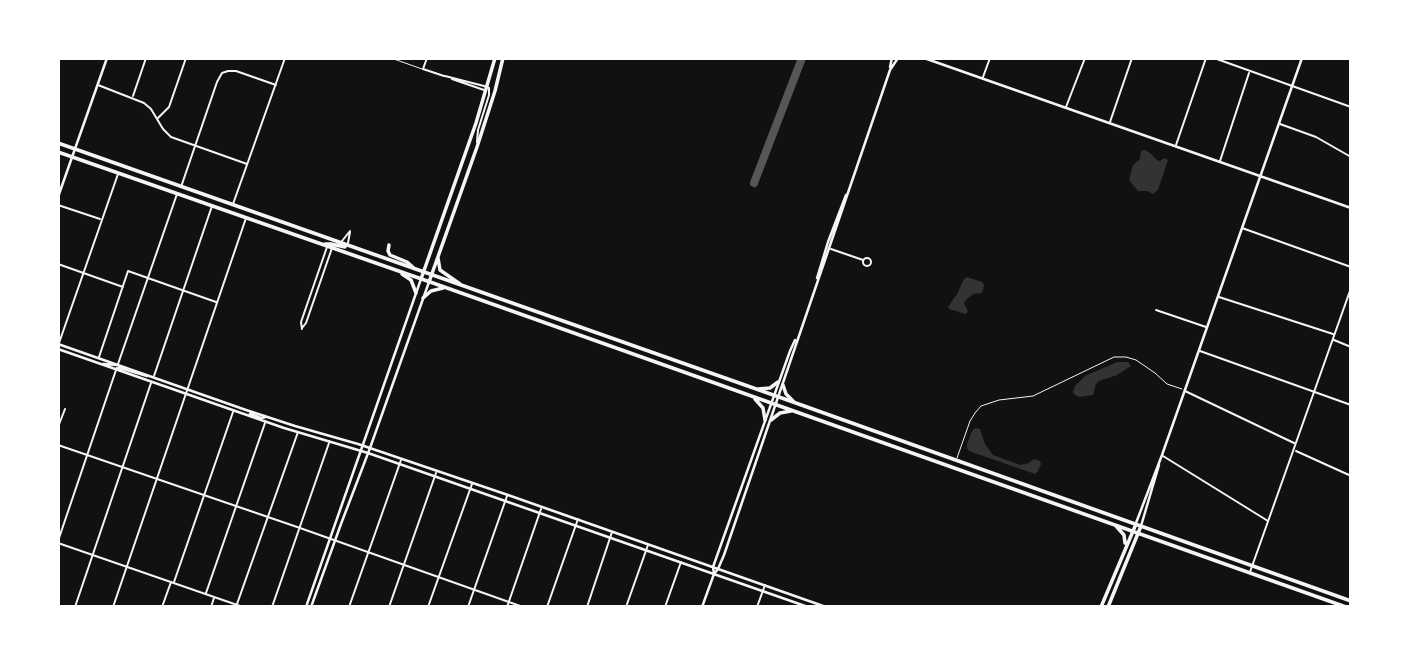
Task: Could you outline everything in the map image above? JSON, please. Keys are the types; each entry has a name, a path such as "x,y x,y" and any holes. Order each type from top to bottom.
{"main road":[{"path":"421,279 487,89 495,58"},
{"path":"429,282 477,147 503,58"},
{"path":"58,143 1351,601"},
{"path":"58,152 1346,607"},
{"path":"118,173 131,169"},
{"path":"165,189 180,187"},
{"path":"177,194 190,190"},
{"path":"219,209 233,205"},
{"path":"246,218 258,214"},
{"path":"292,234 294,228"},
{"path":"373,255 384,253 390,245 390,255 407,262 417,271"},
{"path":"327,246 347,246"},
{"path":"439,252 440,270 466,288"},
{"path":"394,270 411,280 416,293"},
{"path":"423,298 431,291 445,288"},
{"path":"621,351 624,343"},
{"path":"755,389 781,384 795,403"},
{"path":"754,397 763,408 765,421"},
{"path":"771,420 780,413 792,411"},
{"path":"954,468 956,461"},
{"path":"1114,524 1124,535 1125,549"},
{"path":"1101,607 1136,524"},
{"path":"1108,607 1142,526"}],"street":[{"path":"58,197 107,58"},
{"path":"132,97 146,58"},
{"path":"157,119 169,107 186,58"},
{"path":"233,205 285,58"},
{"path":"427,58 423,69 487,89 489,92 478,130 477,147"},
{"path":"702,607 713,567 752,455 781,384 892,58"},
{"path":"890,70 898,58"},
{"path":"927,58 1351,208"},
{"path":"983,78 990,58"},
{"path":"1066,108 1084,58"},
{"path":"1109,123 1132,58"},
{"path":"1175,146 1206,58"},
{"path":"1214,58 1351,107"},
{"path":"1136,524 1302,58"},
{"path":"180,187 222,73 236,71 276,85"},
{"path":"1220,162 1250,71"},
{"path":"97,85 132,97 148,106 170,137 247,164"},
{"path":"1279,124 1316,137 1351,157"},
{"path":"58,346 118,173"},
{"path":"177,194 58,542 243,607"},
{"path":"58,205 102,220"},
{"path":"75,607 212,206"},
{"path":"113,607 246,218"},
{"path":"1241,227 1351,267"},
{"path":"340,244 350,231 347,246"},
{"path":"327,246 306,323 302,329 301,322 327,246"},
{"path":"828,248 863,260"},
{"path":"58,264 123,287"},
{"path":"98,358 128,271 217,302"},
{"path":"311,607 361,451 421,279"},
{"path":"306,607 370,448 429,282"},
{"path":"1250,573 1351,288"},
{"path":"1218,296 1335,335"},
{"path":"1156,310 1207,327"},
{"path":"1333,340 1351,346"},
{"path":"58,346 100,364 117,367"},
{"path":"58,346 98,358 265,422 330,440 808,607"},
{"path":"1199,351 1351,405"},
{"path":"392,361 400,364"},
{"path":"1185,390 1296,443"},
{"path":"187,392 295,426"},
{"path":"713,574 718,569 731,534 771,420 773,404"},
{"path":"58,428 65,409"},
{"path":"162,607 234,411"},
{"path":"243,414 261,418 267,416"},
{"path":"265,422 271,420 370,448 823,607"},
{"path":"206,594 265,422"},
{"path":"237,605 298,432"},
{"path":"272,607 330,440"},
{"path":"58,445 523,607"},
{"path":"756,445 761,447"},
{"path":"1293,450 1349,475"},
{"path":"752,455 758,457"},
{"path":"1162,456 1268,521"},
{"path":"1142,526 1162,456"},
{"path":"349,607 401,459"},
{"path":"389,607 436,471"},
{"path":"429,607 472,484"},
{"path":"742,486 747,488"},
{"path":"468,607 508,495"},
{"path":"508,607 542,507"},
{"path":"561,520 563,514"},
{"path":"547,607 578,519"},
{"path":"587,607 612,531"},
{"path":"726,532 731,534"},
{"path":"626,607 649,544"},
{"path":"704,564 713,561 718,553"},
{"path":"666,607 681,562"},
{"path":"757,607 765,585"},
{"path":"211,607 215,598"}],"lane":[{"path":"391,58 423,69"},
{"path":"956,461 970,421 981,406 999,400 1032,396 1114,357 1136,360 1167,384 1185,390"}],"shaded area":[{"path":"1145,150 1157,160 1168,160 1158,190 1153,194 1138,191 1129,180 1133,165 1140,159 1141,151"},
{"path":"967,277 984,285 982,293 973,294 965,301 968,311 966,314 948,307"},
{"path":"1117,362 1128,362 1131,366 1117,375 1099,381 1093,395 1079,397 1074,394 1075,386 1085,376"},
{"path":"975,428 980,429 985,444 993,455 1020,465 1034,459 1040,461 1038,471 1035,474 969,451 967,444"}],"taxiway":[{"path":"754,183 802,58"}]}
